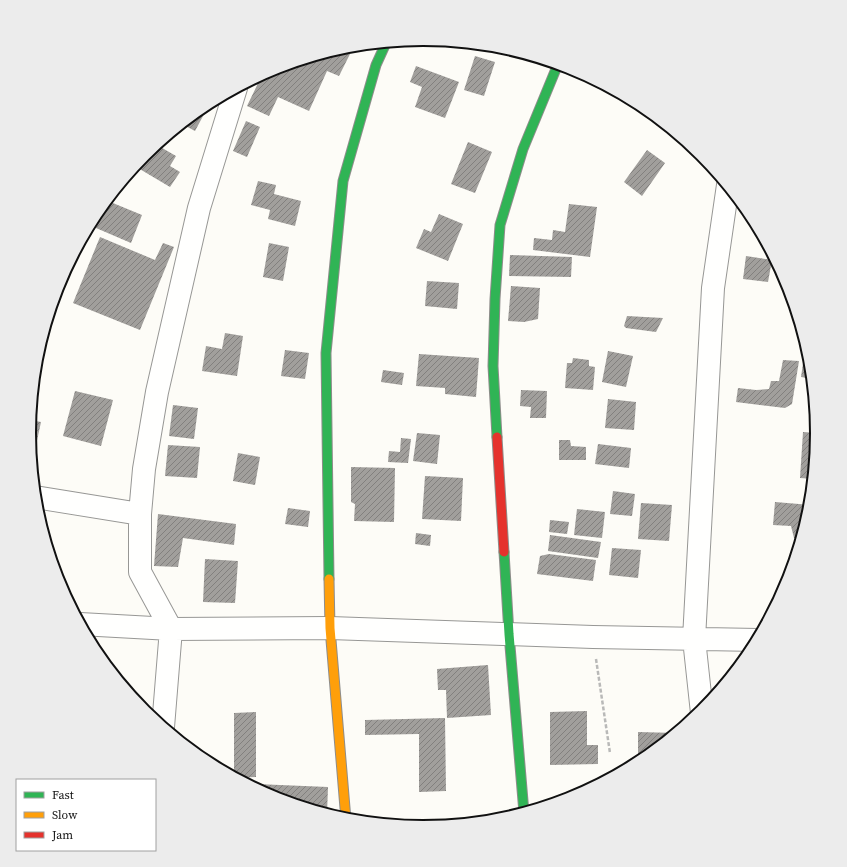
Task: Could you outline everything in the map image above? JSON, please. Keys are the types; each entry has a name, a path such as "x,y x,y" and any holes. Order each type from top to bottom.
{"street":[{"path":"345,813 330,628 326,353 343,181 376,65 384,48"},
{"path":"524,808 509,634 493,366 495,299 500,225 524,149 556,70"},
{"path":"163,721 171,629 140,572 140,514 144,469 157,392 199,208 234,96"},
{"path":"701,705 694,639 713,288 727,193"},
{"path":"41,497 140,514"},
{"path":"87,624 171,629 330,628 593,637 751,640"}],"path":[{"path":"593,637 610,753"}],"building":[{"path":"348,53 350,54 339,76 327,71 309,111 278,97 269,116 247,106 258,83 275,75 323,59"},
{"path":"475,56 495,62 484,96 464,90"},
{"path":"416,66 459,82 445,118 415,107 422,87 410,82"},
{"path":"204,114 195,131 187,127"},
{"path":"246,121 260,127 247,157 233,151"},
{"path":"468,142 492,152 475,193 451,184"},
{"path":"162,148 176,156 170,166 180,172 170,187 140,169"},
{"path":"647,150 665,163 642,196 624,182"},
{"path":"258,181 276,185 274,194 301,201 295,226 268,219 270,210 251,205"},
{"path":"112,203 142,215 131,243 96,228 101,218"},
{"path":"569,204 597,207 590,257 533,250 534,238 552,240 553,230 565,232"},
{"path":"439,214 463,224 448,261 416,248 424,229 431,232"},
{"path":"100,237 155,260 163,243 174,247 140,330 73,303"},
{"path":"269,243 289,247 283,281 263,277"},
{"path":"510,255 572,257 571,277 509,276"},
{"path":"746,256 770,260 771,263 768,282 743,279"},
{"path":"427,281 459,283 457,309 425,306"},
{"path":"511,286 540,288 538,319 524,322 508,321"},
{"path":"627,316 663,318 656,332 626,328 624,326"},
{"path":"225,333 243,336 237,376 202,371 206,346 222,349"},
{"path":"285,350 309,353 305,379 281,376"},
{"path":"608,351 633,356 626,387 602,382"},
{"path":"419,354 479,358 476,397 445,394 445,388 416,386"},
{"path":"804,357 807,378 801,377"},
{"path":"573,358 589,360 589,366 595,367 593,390 565,388 567,363 572,363"},
{"path":"783,360 799,361 792,404 785,408 736,402 738,388 756,390 769,389 771,381 779,381"},
{"path":"383,370 404,373 402,385 381,382"},
{"path":"521,390 547,391 546,418 530,418 531,407 520,406"},
{"path":"75,391 113,400 101,446 63,436"},
{"path":"608,399 636,402 634,430 605,428"},
{"path":"173,405 198,408 194,439 169,436"},
{"path":"36,421 41,422 36,444"},
{"path":"803,432 811,433 808,479 800,478"},
{"path":"417,433 440,435 437,464 413,461"},
{"path":"401,438 411,439 408,463 388,462 389,451 400,452"},
{"path":"559,440 570,440 571,446 586,447 586,460 559,460"},
{"path":"598,444 631,448 629,468 595,464"},
{"path":"168,445 200,447 197,478 165,476"},
{"path":"238,453 260,457 255,485 233,481"},
{"path":"351,467 395,468 394,522 354,521 355,504 351,502"},
{"path":"425,476 463,478 461,521 422,519"},
{"path":"613,491 635,494 632,516 610,514"},
{"path":"775,502 805,504 797,538 794,538 791,526 773,525"},
{"path":"641,503 672,505 669,541 638,539"},
{"path":"288,508 310,511 308,527 285,524"},
{"path":"577,509 605,512 602,538 574,535"},
{"path":"158,514 236,524 234,545 183,538 178,567 154,566"},
{"path":"550,520 569,522 567,534 549,532"},
{"path":"416,533 431,535 430,546 415,544"},
{"path":"550,535 601,542 598,558 548,551"},
{"path":"612,548 641,550 638,578 609,575"},
{"path":"549,554 596,560 593,581 537,574 540,556"},
{"path":"205,559 238,561 235,603 203,602"},
{"path":"488,665 491,715 447,718 446,690 438,690 437,669"},
{"path":"587,711 587,745 598,745 598,764 550,765 550,712"},
{"path":"256,712 256,777 246,777 234,771 234,713"},
{"path":"445,718 446,791 419,792 419,734 365,735 365,720"},
{"path":"638,732 669,733 659,741 638,757"},
{"path":"258,784 328,787 327,809 275,792"}],"traffic: fast":[{"path":"329,579 326,353 343,181 376,65 384,48"},
{"path":"497,437 493,366 495,299 500,225 523,149 556,70"},
{"path":"504,552 509,634 524,808"}],"traffic: slow":[{"path":"329,579 330,628 345,813"}],"traffic: jam":[{"path":"497,437 504,552"}]}
